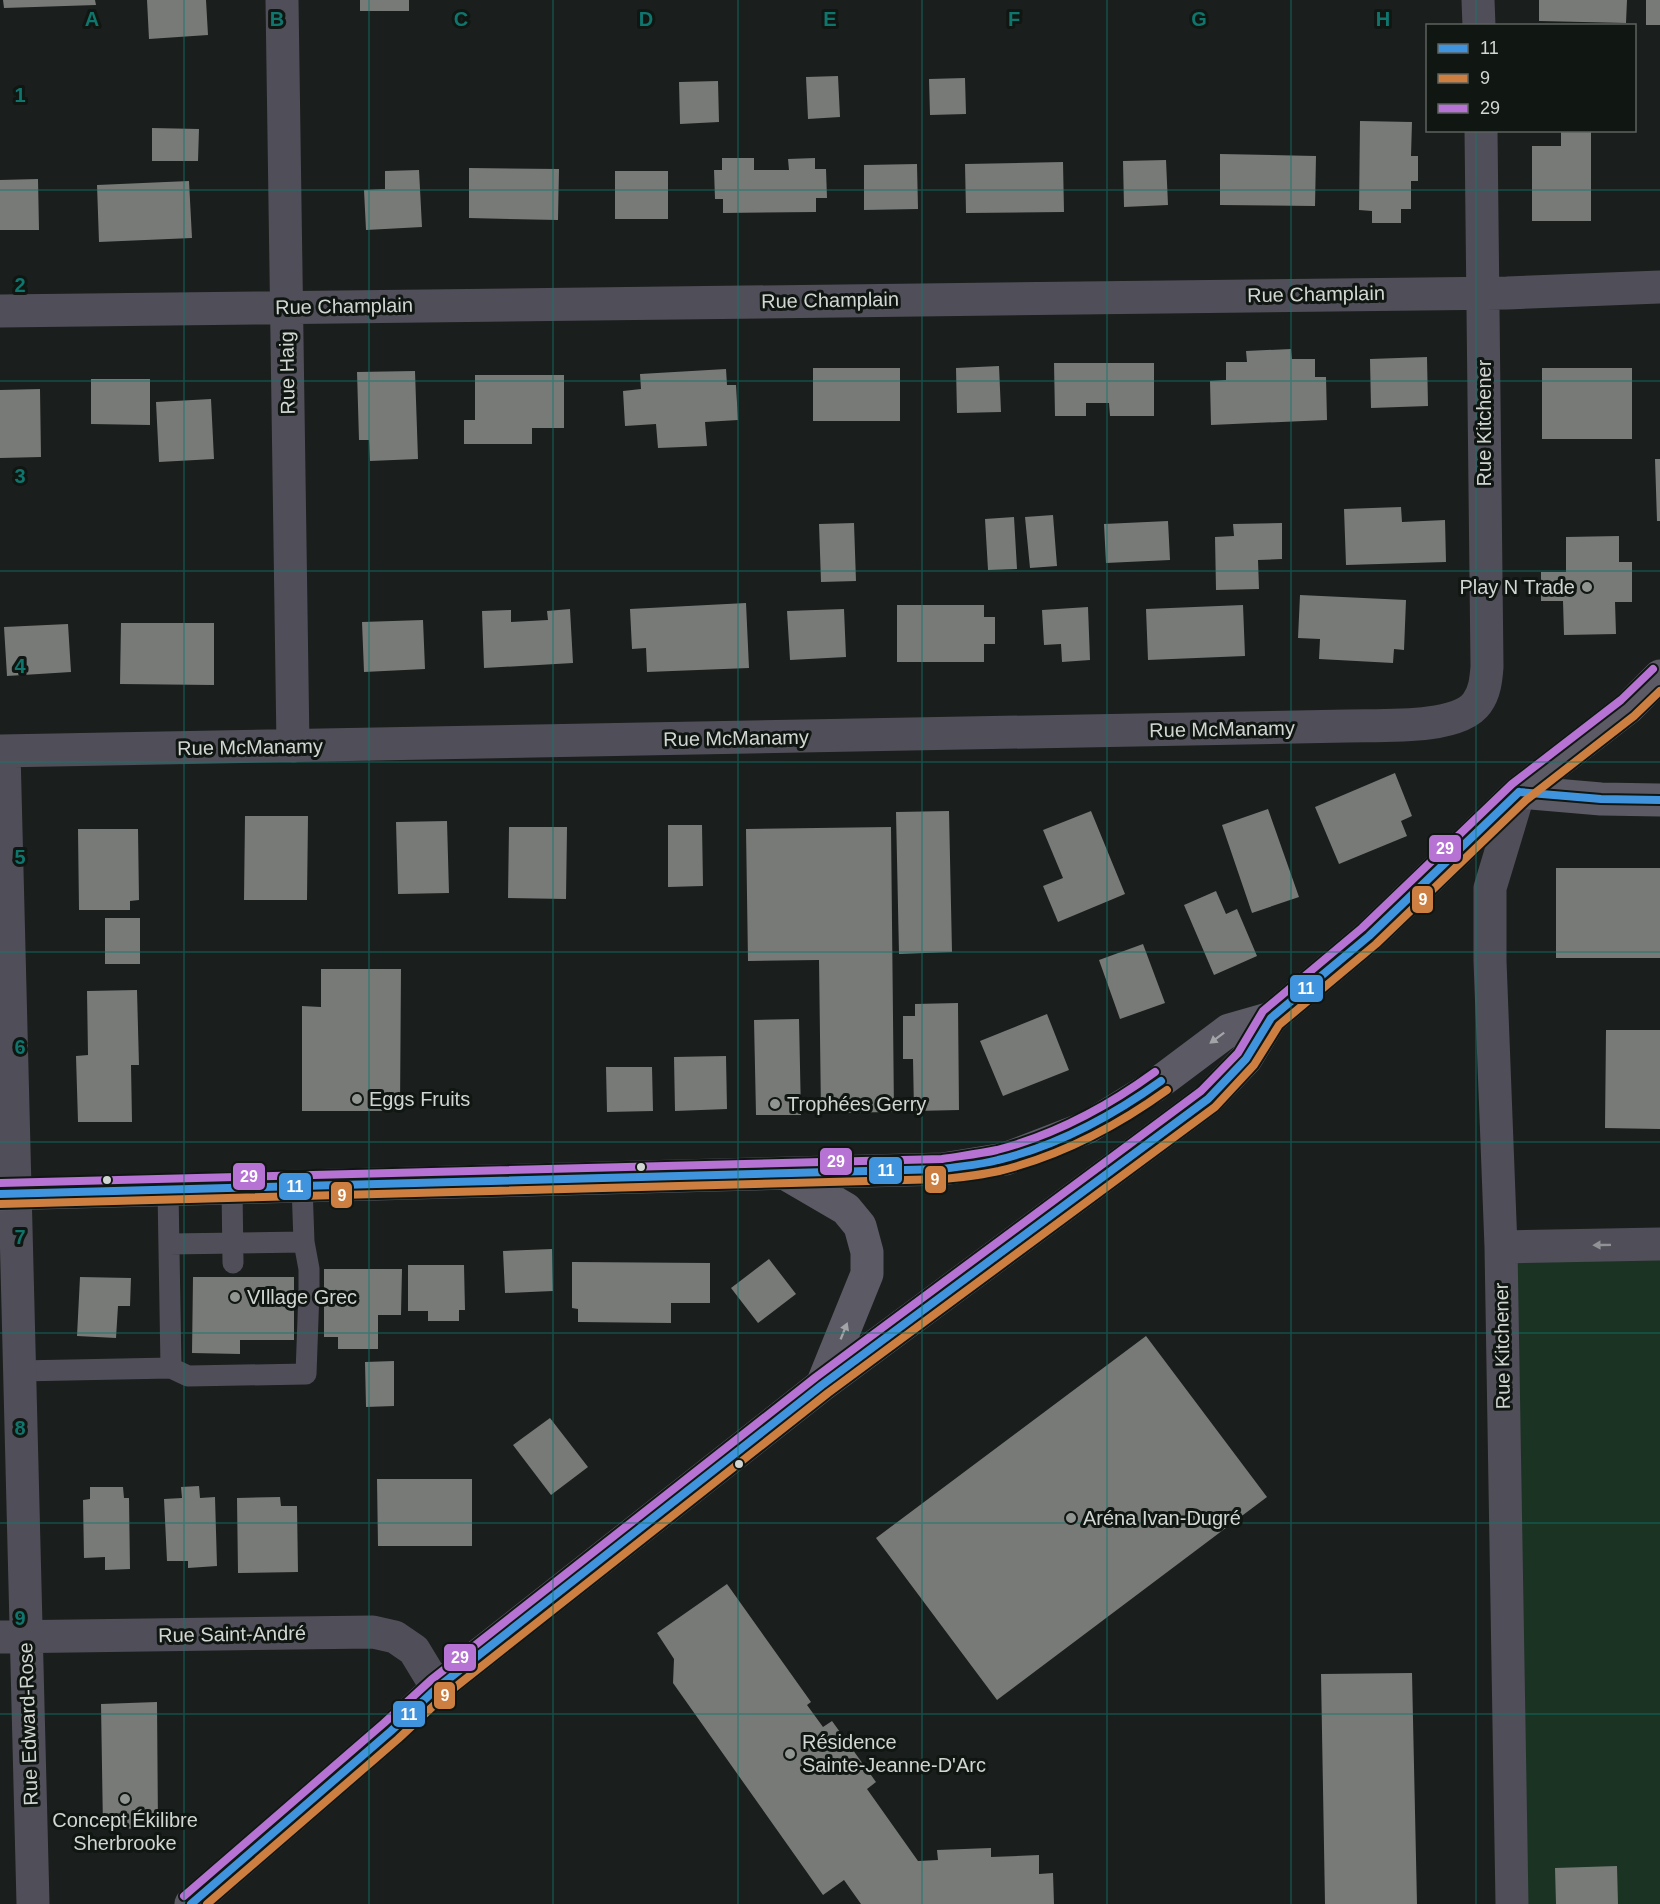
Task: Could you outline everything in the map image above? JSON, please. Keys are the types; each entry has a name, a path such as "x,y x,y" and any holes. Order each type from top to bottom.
{"main road":[{"path":"191,1904 391,1731 437,1688 822,1385 1208,1099 1246,1059 1271,1018 1369,936 1519,792 1628,708 1660,676"},
{"path":"1519,792 1601,799 1660,800"},
{"path":"7,1193 943,1169 1005,1159 1088,1127 1153,1087 1228,1029 1271,1018"},
{"path":"786,1174 846,1209 860,1226 867,1252 867,1274 822,1385"}],"street":[{"name":"Rue Haig","path":"282,0 293,746"},
{"path":"1478,0 1479,24"},
{"name":"Rue Kitchener","path":"1469,710 1477,703 1481,694 1487,667 1481,132"},
{"name":"Rue Champlain","path":"0,311 1484,292 1660,287"},
{"name":"Rue McManamy","path":"2,751 1347,726 1446,721 1469,710"},
{"name":"Rue Edward-Rose","path":"2,751 7,1193 19,1371 13,1637 33,1904"},
{"name":"Rue Kitchener","path":"1512,1904 1501,1247 1490,962 1490,888 1519,792"},
{"path":"1501,1247 1660,1244"},
{"name":"Rue Saint-André","path":"13,1637 373,1632 395,1637 414,1650 437,1688"}],"lane":[{"path":"19,1371 171,1368 188,1376 306,1374 309,1269 304,1242 302,1186"},
{"path":"232,1188 233,1253"},
{"path":"168,1190 171,1368"},
{"path":"169,1244 233,1253 304,1242"}],"green space":[{"path":"1660,1244 1660,1904 1512,1904 1501,1247"}],"building":[{"path":"3,0 95,0 96,5 4,8"},
{"path":"147,0 206,0 208,35 149,39"},
{"path":"360,0 409,0 409,11 360,11"},
{"path":"1539,0 1627,0 1626,23 1539,21"},
{"path":"1646,0 1660,0 1660,25 1646,25"},
{"path":"838,76 840,117 808,119 806,77"},
{"path":"965,78 966,114 930,115 929,79"},
{"path":"718,81 719,122 680,124 679,82"},
{"path":"1360,121 1412,122 1411,156 1418,156 1418,181 1411,181 1411,209 1401,209 1401,223 1372,223 1372,211 1359,210"},
{"path":"152,128 199,129 198,161 152,161"},
{"path":"1561,132 1591,132 1591,221 1532,221 1532,146 1561,146"},
{"path":"1220,154 1316,156 1315,206 1220,205"},
{"path":"722,158 754,158 754,170 789,170 788,159 815,158 815,169 826,169 827,198 816,198 816,212 723,213 723,199 715,199 714,170 722,170"},
{"path":"1166,160 1168,205 1124,207 1123,161"},
{"path":"1063,162 1064,212 966,213 965,164"},
{"path":"917,164 918,209 864,210 864,165"},
{"path":"469,168 559,169 558,220 469,218"},
{"path":"419,170 422,227 366,230 364,190 385,189 385,171"},
{"path":"615,171 668,171 668,219 615,219"},
{"path":"38,179 39,230 0,230 0,180"},
{"path":"189,181 192,238 99,242 97,185"},
{"path":"1291,349 1292,359 1315,359 1315,377 1326,377 1327,420 1211,425 1210,381 1226,380 1226,362 1247,362 1246,351"},
{"path":"1427,357 1428,406 1371,408 1370,359"},
{"path":"1054,363 1154,363 1154,416 1110,416 1109,403 1086,403 1086,416 1055,416"},
{"path":"999,366 1001,412 957,413 956,368"},
{"path":"813,368 900,368 900,421 813,421"},
{"path":"1542,368 1632,368 1632,439 1542,439"},
{"path":"726,369 727,385 736,385 738,420 705,422 707,446 658,448 656,424 625,426 623,391 641,389 640,374"},
{"path":"415,371 418,459 370,461 369,440 359,440 357,372"},
{"path":"475,375 564,375 564,428 532,428 532,444 464,444 464,420 475,420"},
{"path":"91,379 150,379 150,425 91,424"},
{"path":"40,389 41,457 0,458 0,390"},
{"path":"211,399 214,459 159,462 156,402"},
{"path":"1655,459 1660,459 1660,521 1657,521"},
{"path":"1401,507 1402,522 1445,520 1446,562 1346,565 1344,509"},
{"path":"1053,515 1057,566 1030,568 1025,517"},
{"path":"1014,517 1017,569 988,570 985,519"},
{"path":"1168,521 1170,560 1106,563 1104,524"},
{"path":"854,523 856,581 821,582 819,524"},
{"path":"1282,523 1282,559 1258,560 1259,589 1216,590 1215,537 1234,536 1233,524"},
{"name":"Play N Trade","path":"1619,536 1619,562 1632,562 1632,602 1615,602 1616,634 1564,635 1563,601 1541,601 1541,572 1566,572 1566,537"},
{"path":"1300,595 1406,600 1404,650 1394,649 1393,663 1319,659 1320,639 1298,638"},
{"path":"746,603 749,668 647,672 646,648 632,649 630,609"},
{"path":"897,605 984,605 984,617 995,617 995,644 984,644 984,662 897,662"},
{"path":"1243,605 1245,656 1148,660 1146,609"},
{"path":"1088,607 1090,660 1062,662 1061,644 1044,645 1042,610"},
{"path":"570,609 573,663 484,668 482,611 511,610 511,622 548,620 547,611"},
{"path":"844,609 846,657 790,660 787,611"},
{"path":"423,620 425,669 364,672 362,622"},
{"path":"121,623 214,623 214,685 120,684"},
{"path":"68,624 71,672 7,676 4,627"},
{"path":"1395,773 1412,816 1401,821 1407,836 1339,864 1315,807"},
{"path":"1268,809 1299,897 1252,913 1222,825"},
{"path":"949,811 952,952 899,954 896,812"},
{"path":"1091,811 1125,894 1058,922 1043,886 1063,878 1043,830"},
{"path":"245,816 308,816 307,900 244,900"},
{"path":"447,821 449,893 398,894 396,822"},
{"path":"668,825 702,825 703,886 668,887"},
{"path":"509,827 567,827 566,899 508,898"},
{"path":"891,827 894,1112 821,1113 819,960 748,961 746,829"},
{"path":"78,829 138,829 139,900 130,901 130,910 79,910"},
{"path":"1556,868 1660,868 1660,958 1556,958"},
{"path":"1216,891 1226,914 1237,909 1257,956 1214,975 1184,905"},
{"path":"105,918 140,918 140,964 105,964"},
{"path":"1143,944 1165,1003 1120,1019 1099,960"},
{"path":"321,969 401,969 400,1111 302,1111 302,1006 321,1007"},
{"path":"137,990 139,1065 131,1065 132,1122 78,1122 76,1056 88,1055 87,991"},
{"path":"958,1003 959,1110 914,1111 913,1059 903,1059 903,1016 915,1016 915,1004"},
{"path":"1047,1014 1069,1070 1003,1096 980,1041"},
{"path":"799,1019 801,1115 756,1115 754,1020"},
{"path":"1606,1030 1660,1030 1660,1129 1605,1128"},
{"path":"726,1056 727,1109 675,1111 674,1057"},
{"path":"606,1067 652,1067 653,1111 607,1112"},
{"path":"552,1249 553,1291 505,1293 503,1251"},
{"path":"769,1259 796,1294 758,1323 731,1288"},
{"path":"572,1262 710,1263 710,1303 671,1303 671,1323 578,1322 578,1309 572,1308"},
{"path":"408,1265 464,1265 465,1310 459,1310 459,1321 428,1321 428,1311 408,1311"},
{"path":"324,1269 402,1269 401,1315 378,1315 378,1349 338,1349 338,1337 324,1337"},
{"path":"80,1277 131,1278 130,1306 118,1306 116,1338 77,1336"},
{"path":"193,1277 294,1277 294,1340 240,1340 240,1354 192,1353"},
{"name":"Aréna Ivan-Dugré","path":"1146,1336 1267,1497 997,1700 876,1538"},
{"path":"394,1361 394,1406 366,1407 365,1362"},
{"path":"550,1418 588,1467 551,1495 513,1445"},
{"path":"377,1479 472,1479 472,1546 378,1546"},
{"path":"199,1486 200,1498 215,1497 217,1566 188,1568 188,1561 167,1561 164,1499 182,1498 181,1487"},
{"path":"90,1487 123,1487 124,1498 129,1498 130,1569 105,1570 105,1557 84,1558 83,1500 90,1499"},
{"path":"280,1497 281,1506 297,1506 298,1572 238,1573 237,1498"},
{"name":"Résidence Sainte-Jeanne-D'Arc","path":"727,1584 811,1702 807,1705 823,1727 832,1721 876,1782 867,1789 918,1861 938,1860 937,1850 991,1848 991,1857 1039,1855 1039,1874 1053,1873 1054,1904 861,1904 844,1880 823,1895 673,1683 674,1659 657,1633"},
{"path":"1412,1673 1417,1904 1325,1904 1321,1674"},
{"path":"157,1702 158,1828 103,1829 101,1704"},
{"path":"1617,1866 1618,1904 1556,1904 1555,1868"}],"transit line":[{"name":"29","path":"184,1896 431,1680 816,1377 1201,1091 1238,1053 1263,1011 1362,928 1512,784 1621,700 1653,669"},
{"name":"9","path":"207,1904 398,1739 444,1696 828,1393 1215,1107 1254,1065 1279,1025 1376,944 1526,800 1634,716 1660,691"},
{"name":"11","path":"1519,792 1601,799 1660,800"},
{"name":"11","path":"191,1904 391,1731 437,1688 822,1385 1208,1099 1246,1059 1271,1018 1369,936 1519,792"},
{"name":"29","path":"0,1183 942,1159 997,1150 1059,1128 1118,1097 1155,1072"},
{"name":"11","path":"0,1194 943,1169 991,1162 1041,1147 1103,1118 1161,1081"},
{"name":"9","path":"0,1204 944,1179 999,1171 1044,1157 1108,1127 1167,1090"}],"place":[{"name":"Play N Trade","path":"1587,587"},
{"name":"Eggs Fruits","path":"357,1099"},
{"name":"Trophées Gerry","path":"775,1104"},
{"name":"VIllage Grec","path":"235,1297"},
{"name":"Aréna Ivan-Dugré","path":"1071,1518"},
{"name":"Résidence Sainte-Jeanne-D'Arc","path":"790,1754"},
{"name":"Concept Ékilibre Sherbrooke","path":"125,1799"}]}
